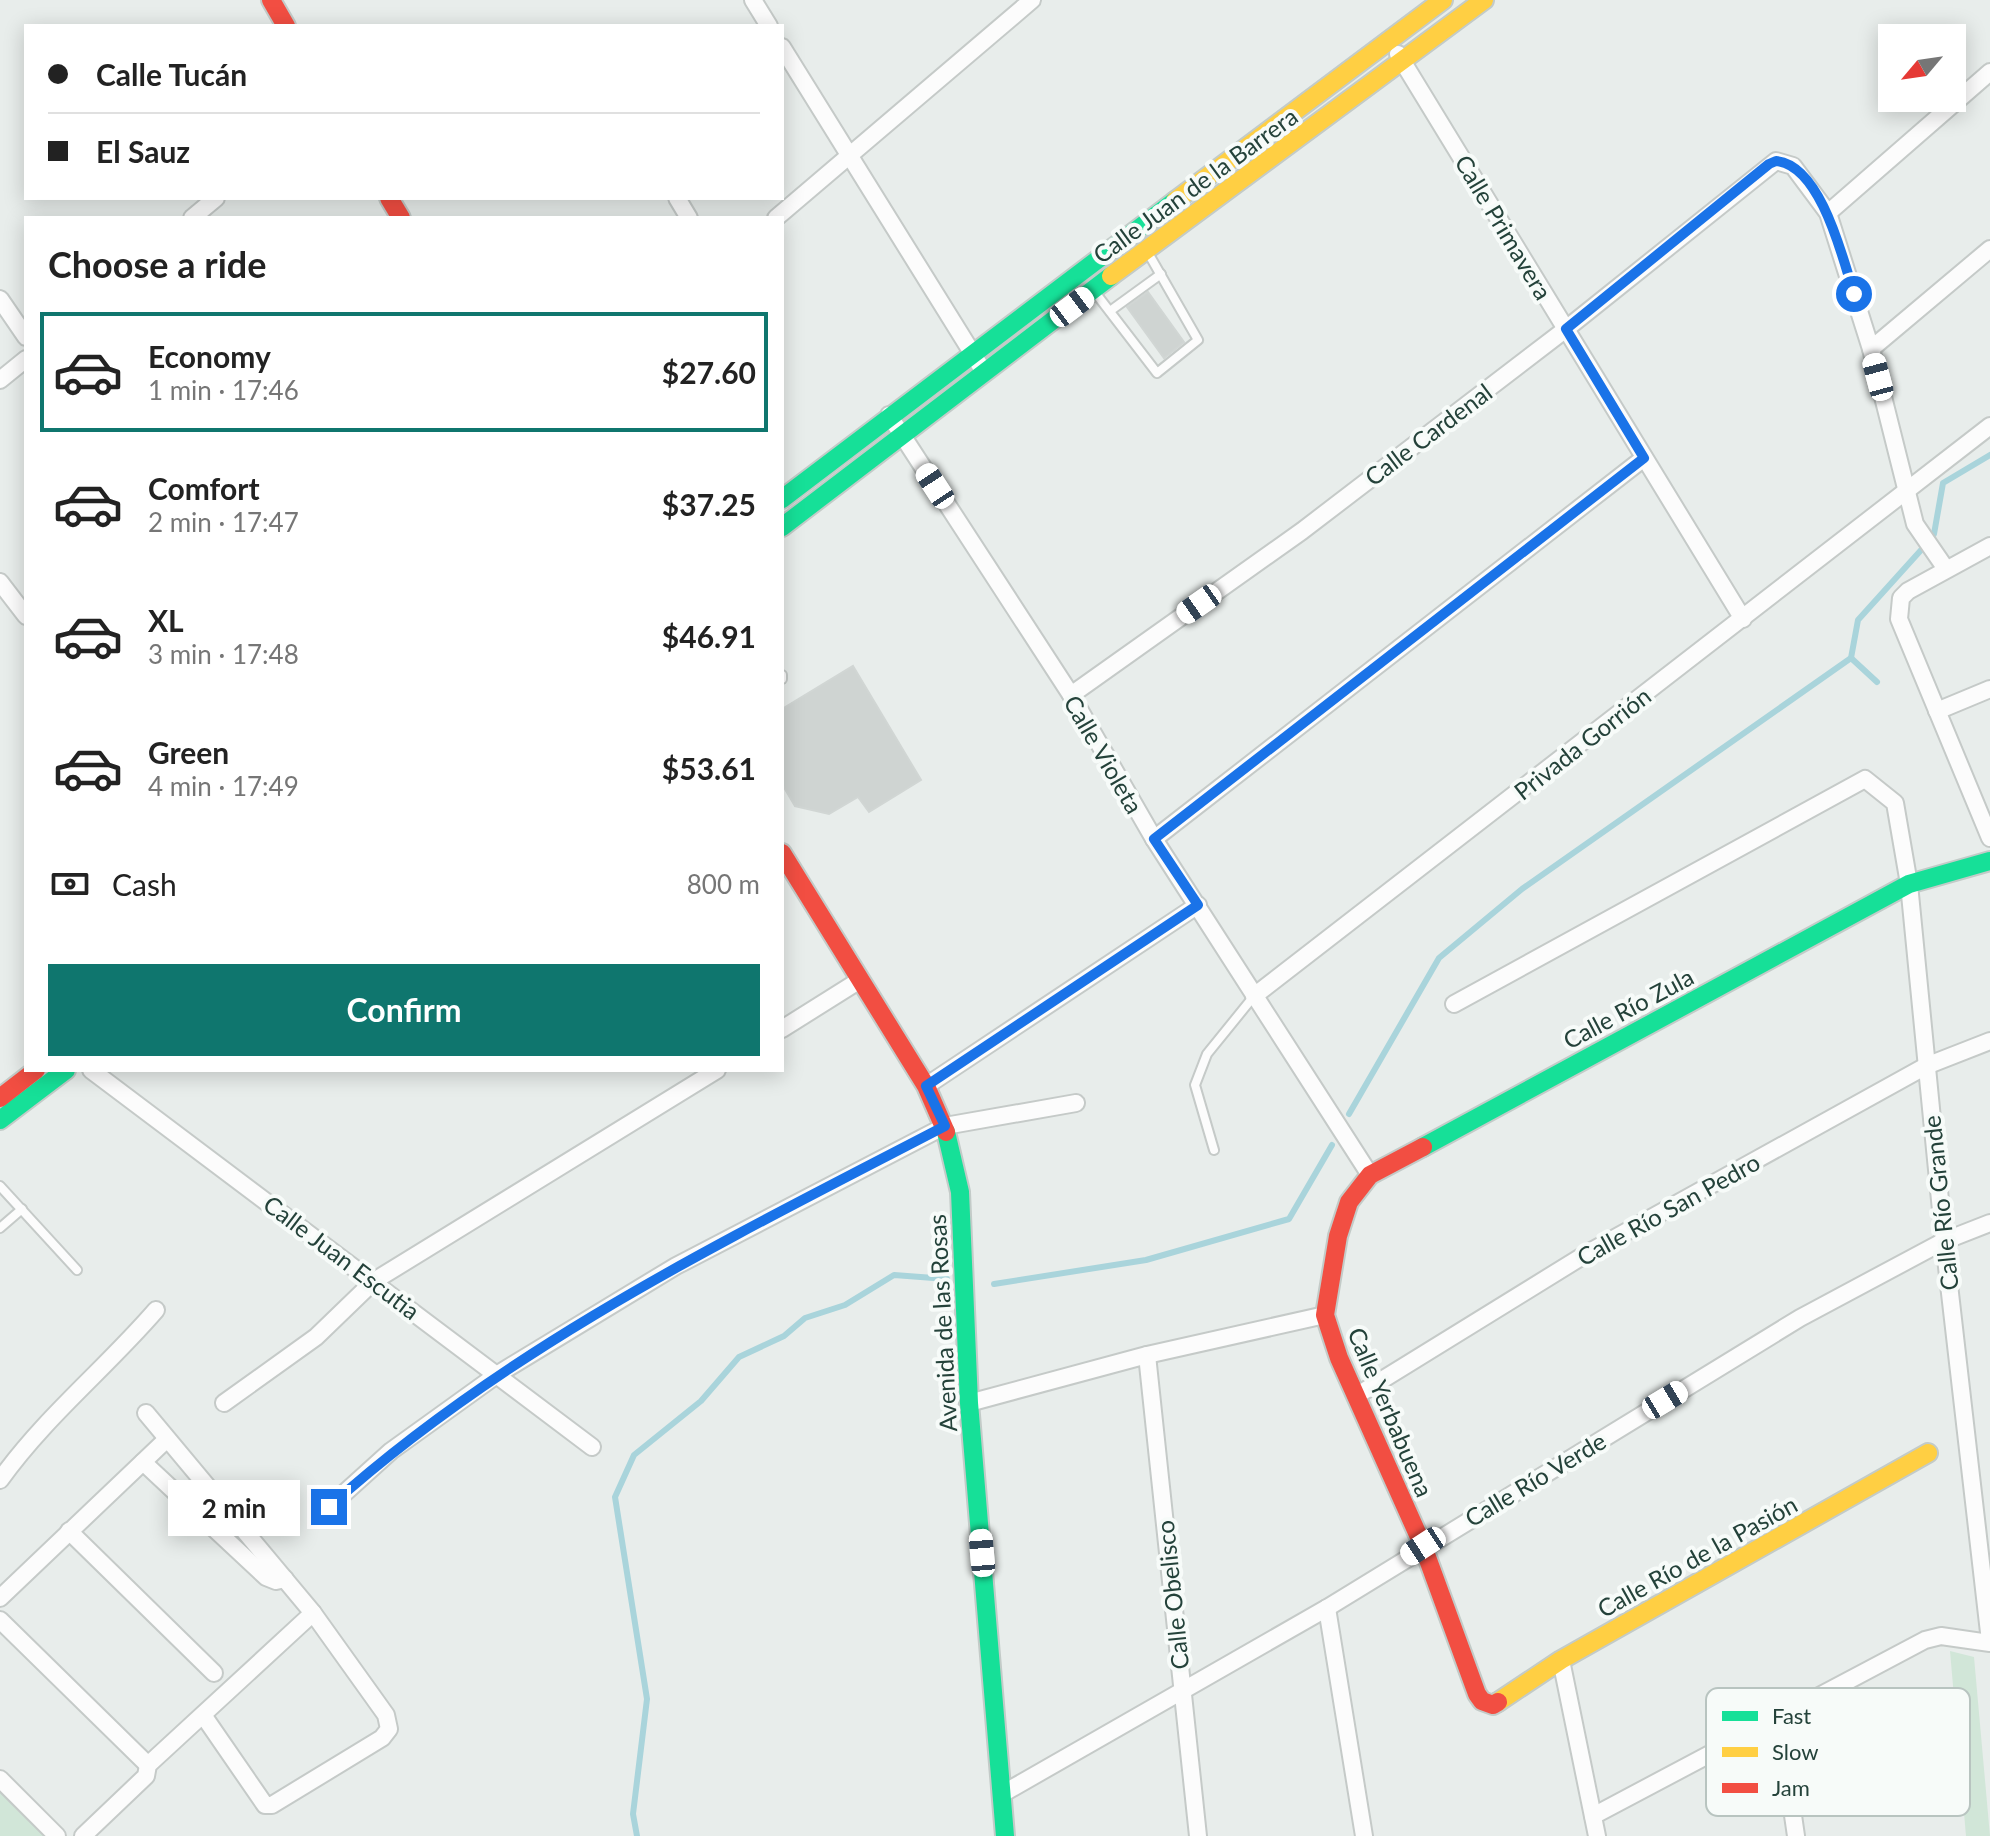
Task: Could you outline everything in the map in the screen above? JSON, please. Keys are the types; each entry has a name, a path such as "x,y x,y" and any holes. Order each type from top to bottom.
{"street":[{"path":"271,0 285,24"},
{"path":"753,0 768,24"},
{"path":"778,216 1032,0"},
{"name":"Calle Juan de la Barrera","path":"784,497 889,415 1443,0"},
{"name":"Calle Juan de la Barrera","path":"784,525 1146,249 1484,0"},
{"name":"Calle Primavera","path":"1391,40 1743,619"},
{"path":"784,50 984,372"},
{"path":"1946,569 1915,524 1871,349 1828,213 1990,72"},
{"name":"Calle Cardenal","path":"1071,695 1302,531 1566,329 1776,161 1793,166 1828,213"},
{"path":"194,216 214,200"},
{"path":"1871,349 1990,249"},
{"path":"1102,257 1114,274"},
{"path":"0,299 24,334"},
{"path":"0,380 24,361"},
{"name":"Calle Violeta","path":"889,415 1071,695 1154,839 1370,1175"},
{"name":"Privada Gorrión","path":"1254,996 1990,426"},
{"path":"1154,839 1644,458"},
{"path":"1990,546 1901,598 1899,619 1990,838"},
{"path":"0,582 24,613"},
{"path":"1937,711 1990,689"},
{"name":"Calle Río Grande","path":"1454,1004 1865,779 1895,803 1909,884 1944,1241 1990,1642"},
{"name":"Avenida de las Rosas","path":"784,856 926,1086 945,1126 960,1192 969,1403 1005,1836"},
{"name":"Calle Río Zula","path":"1370,1175 1909,884 1990,861"},
{"path":"926,1086 1198,905"},
{"path":"784,1028 860,980"},
{"name":"Calle Río San Pedro","path":"1356,1396 1586,1254 1926,1066 1990,1041"},
{"path":"0,1098 33,1072"},
{"path":"0,1120 63,1072"},
{"name":"Calle Juan Escutia","path":"94,1072 592,1447"},
{"path":"224,1403 316,1337 374,1281 714,1072"},
{"path":"329,1507 391,1451 498,1374 676,1266 945,1126 1076,1103"},
{"name":"Calle Yerbabuena","path":"1370,1175 1349,1202 1338,1236 1325,1315 1356,1396 1423,1546 1477,1694 1482,1701 1493,1705"},
{"name":"Calle Río Verde","path":"1002,1794 1327,1608 1423,1546 1800,1318 1944,1241 1990,1223"},
{"path":"0,1480 31,1438 113,1360 156,1310"},
{"path":"969,1403 1147,1355 1325,1315"},
{"name":"Calle Obelisco","path":"1147,1355 1198,1836"},
{"path":"146,1413 313,1613 386,1715 389,1729 382,1738 272,1805 265,1805 203,1715"},
{"path":"0,1598 167,1439"},
{"name":"Calle Río de la Pasión","path":"1493,1705 1561,1660 1928,1453"},
{"path":"143,1462 266,1577 276,1581 285,1579"},
{"path":"69,1531 214,1673"},
{"path":"1327,1608 1364,1836"},
{"path":"83,1836 146,1776 148,1765 313,1613"},
{"path":"0,1620 148,1765"},
{"path":"1836,1688 1925,1640 1941,1636 1990,1642"},
{"path":"1561,1660 1597,1836"},
{"path":"1593,1816 1706,1757"},
{"path":"0,1779 57,1836"},
{"path":"1793,1816 1796,1836"}],"lane":[{"path":"1094,290 1157,373 1198,340 1146,249"},
{"path":"1110,311 1161,274"},
{"path":"1214,1150 1195,1085 1207,1054 1254,996"},
{"path":"0,1186 77,1270"},
{"path":"0,1228 22,1209"}],"green space":[{"path":"1950,1651 1974,1657 1990,1836 1966,1836 1964,1816 1970,1816 1970,1688 1953,1688"},
{"path":"0,1789 46,1836 0,1836"}],"building":[{"path":"1148,292 1184,342 1164,358 1127,307"},
{"path":"853,666 921,780 869,812 858,797 829,814 795,806 784,787 784,708"}],"waterway":[{"path":"1934,534 1943,483 1990,455"},
{"path":"1349,1114 1439,958 1522,889 1851,658 1858,620 1922,549"},
{"path":"1851,658 1877,682"},
{"path":"994,1284 1146,1260 1289,1219 1332,1145"},
{"path":"637,1836 633,1814 647,1699 615,1497 634,1455 701,1401 739,1357 784,1336 805,1318 845,1305 894,1275 947,1279"}],"traffic: fast":[{"path":"784,497 1175,201"},
{"path":"784,525 1111,276"},
{"path":"1423,1147 1909,884 1990,861"},
{"path":"0,1120 63,1072"},
{"path":"946,1132 960,1192 969,1403 1005,1836"}],"traffic: slow":[{"path":"1175,201 1443,0"},
{"path":"1111,276 1484,0"},
{"path":"1498,1702 1561,1660 1928,1453"}],"traffic: jam":[{"path":"271,0 285,24"},
{"path":"390,200 400,216"},
{"path":"784,856 926,1086 946,1132"},
{"path":"0,1098 33,1072"},
{"path":"1423,1147 1370,1175 1349,1202 1338,1236 1325,1315 1339,1358 1423,1546 1477,1694 1482,1701 1493,1705 1498,1702"}],"route":[{"path":"329,1507 391,1451 498,1374 676,1266 945,1126 926,1086 1198,905 1154,839 1644,458 1566,329 1769,164 1776,161 1793,166 1828,213 1854,294"}]}
